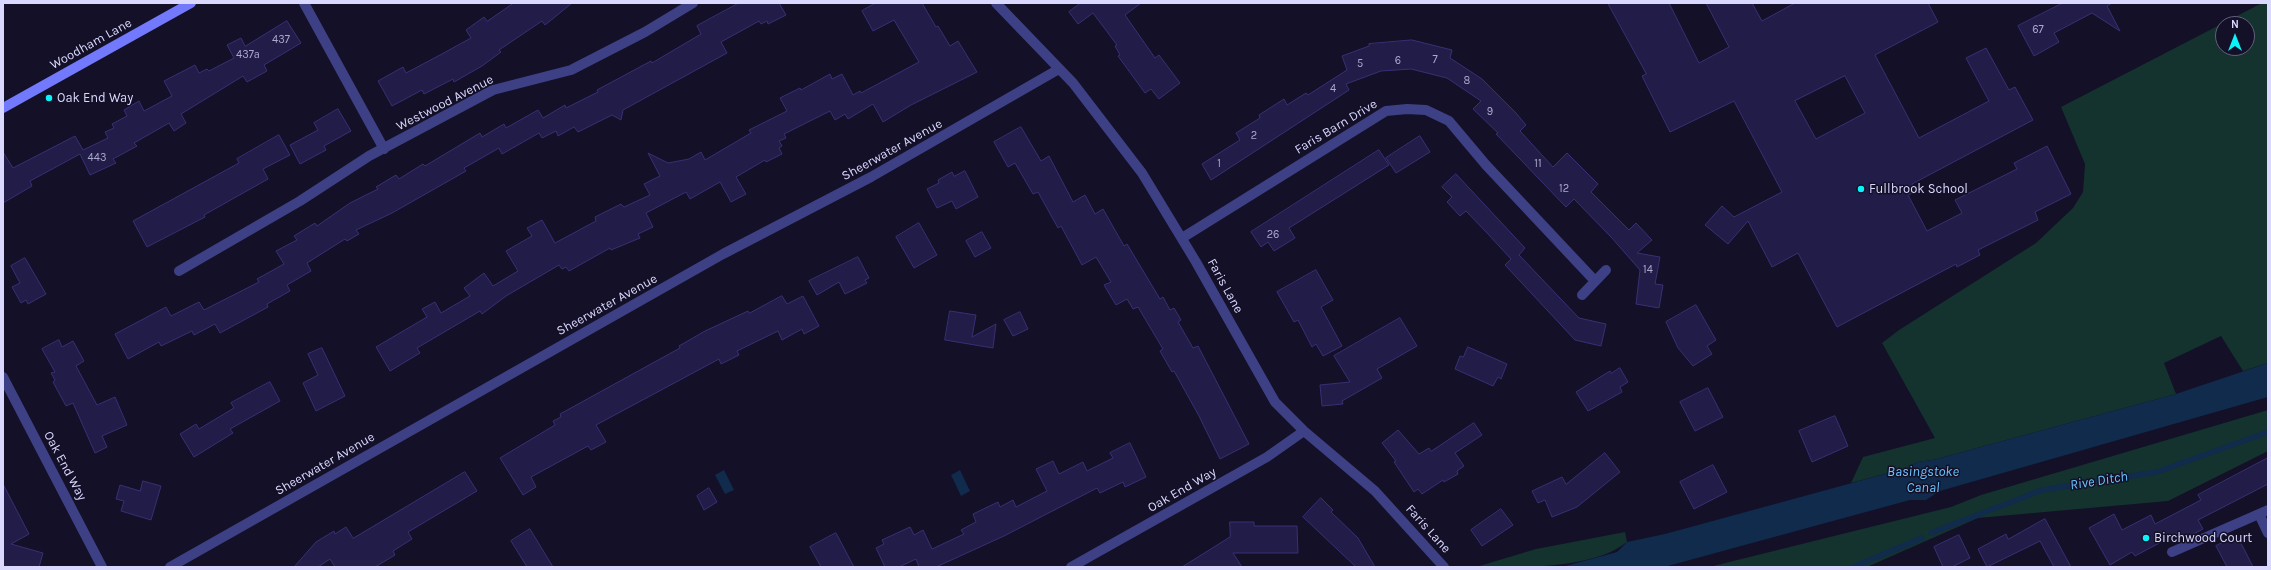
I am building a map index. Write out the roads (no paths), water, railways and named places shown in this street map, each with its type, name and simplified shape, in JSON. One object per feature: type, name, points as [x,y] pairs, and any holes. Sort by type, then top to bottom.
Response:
[{"type":"main road","name":"Woodham Lane","points":[[3,108],[191,3]]},
{"type":"street","points":[[304,3],[384,149]]},
{"type":"street","name":"Westwood Avenue","points":[[179,271],[300,201],[384,149],[493,90],[571,70],[645,32],[693,3]]},
{"type":"street","name":"Faris Lane","points":[[996,3],[1059,69],[1142,173],[1182,238],[1275,402],[1304,431],[1376,491],[1444,567]]},
{"type":"street","name":"Sheerwater Avenue","points":[[170,567],[723,254],[871,178],[1059,69]]},
{"type":"street","name":"Faris Barn Drive","points":[[1182,238],[1386,111],[1407,109],[1426,110],[1449,121],[1486,165],[1595,281]]},
{"type":"street","points":[[1582,295],[1606,270]]},
{"type":"street","name":"Oak End Way","points":[[3,377],[102,567]]},
{"type":"street","name":"Oak End Way","points":[[1071,567],[1267,457],[1304,431]]},
{"type":"street","points":[[2172,552],[2263,512],[2268,532]]},
{"type":"water","name":"Basingstoke Canal","points":[[2268,363],[2268,397],[1940,491],[1926,500],[1910,500],[1664,567],[1562,567],[1617,552],[1627,542],[1665,534],[1907,468],[1917,462],[1933,460],[2176,394]]},
{"type":"water","points":[[724,470],[734,490],[725,494],[715,475]]},
{"type":"water","points":[[960,470],[970,491],[961,496],[951,475]]},
{"type":"waterway","name":"Rive Ditch","points":[[1931,533],[2042,490],[2157,472],[2268,432]]},
{"type":"waterway","name":"Rive Ditch","points":[[1853,567],[1922,538]]},
{"type":"place","name":"Oak End Way","points":[[49,98]]},
{"type":"place","name":"Fullbrook School","points":[[1861,189]]},
{"type":"place","name":"Birchwood Court","points":[[2146,538]]}]
